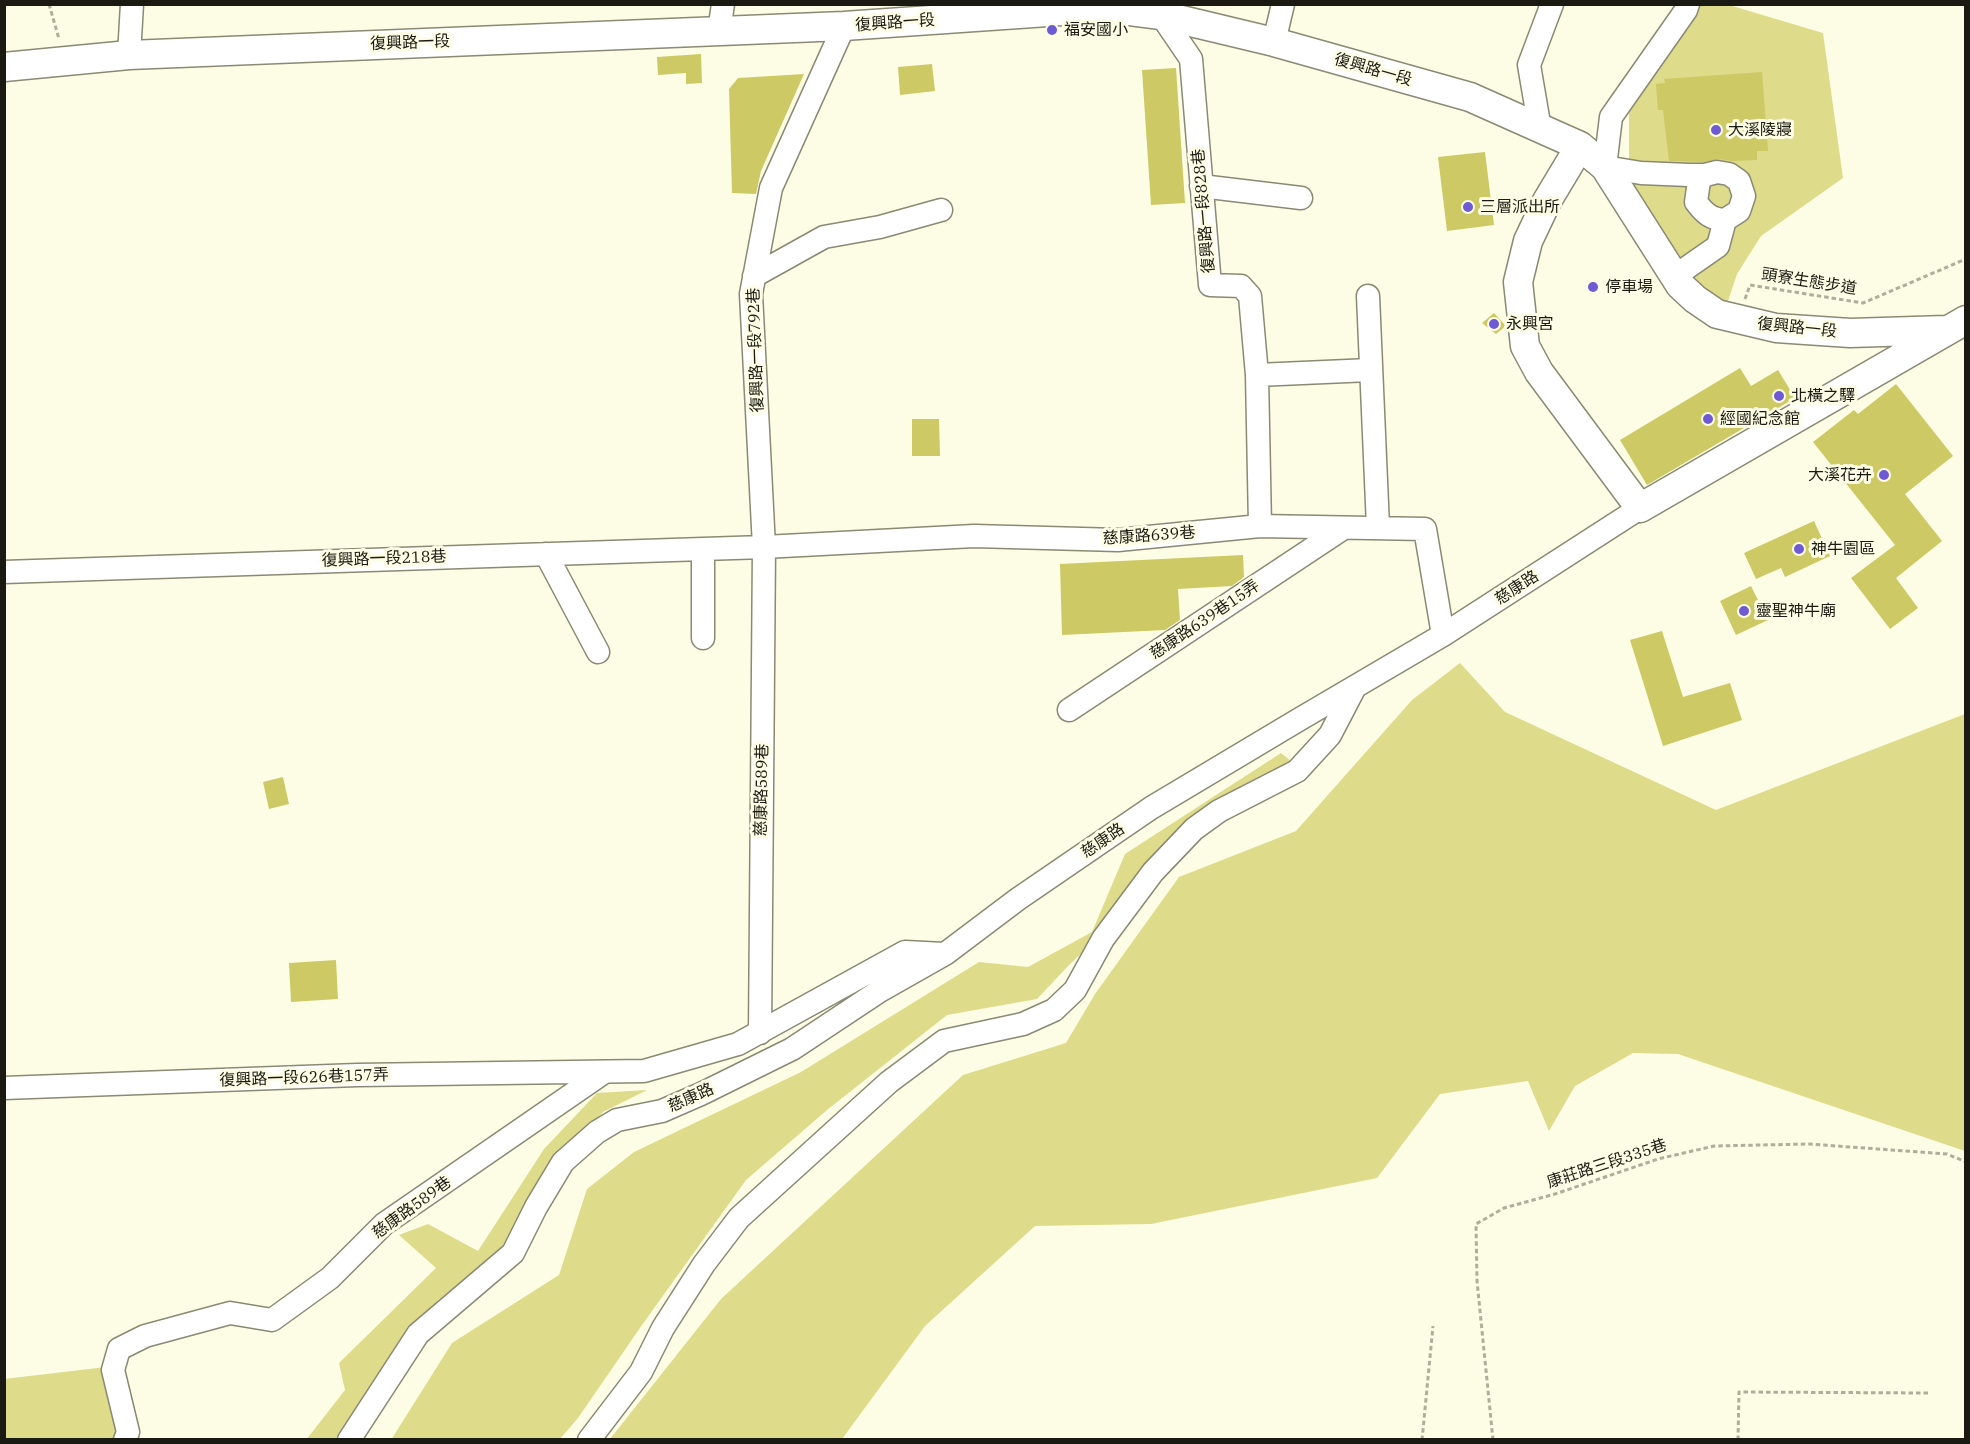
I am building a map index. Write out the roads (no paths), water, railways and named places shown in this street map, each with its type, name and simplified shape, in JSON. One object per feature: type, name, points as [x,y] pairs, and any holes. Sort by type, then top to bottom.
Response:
[{"type":"main road","name":"復興路一段","points":[[4,67],[129,55],[721,18],[844,26],[1106,8],[1161,15],[1274,42],[1470,97],[1580,146],[1605,167],[1675,276],[1695,300],[1717,314],[1776,328],[1850,333],[1956,325]]},
{"type":"main road","points":[[1580,146],[1547,201],[1528,241],[1518,282],[1525,346],[1539,372],[1640,508]]},
{"type":"main road","name":"慈康路","points":[[1640,508],[1956,325]]},
{"type":"street","points":[[129,55],[132,4]]},
{"type":"street","points":[[1274,42],[1283,4]]},
{"type":"street","points":[[1540,129],[1529,65],[1552,4]]},
{"type":"street","points":[[1688,4],[1611,117],[1605,167],[1641,173],[1706,175],[1718,172],[1729,174],[1739,181],[1744,196],[1739,211],[1725,220],[1712,219],[1696,202],[1699,182],[1706,175]]},
{"type":"street","name":"復興路一段828巷","points":[[1161,15],[1191,59],[1210,285],[1241,286],[1250,296],[1257,375],[1260,526]]},
{"type":"street","name":"復興路一段792巷","points":[[764,547],[751,294],[771,188],[844,26]]},
{"type":"street","points":[[1201,186],[1302,198]]},
{"type":"street","points":[[754,276],[824,237],[880,227],[941,210]]},
{"type":"street","points":[[1675,276],[1718,246],[1725,220]]},
{"type":"street","points":[[1368,296],[1378,527]]},
{"type":"street","points":[[1257,375],[1370,370]]},
{"type":"street","name":"慈康路","points":[[349,1440],[418,1334],[513,1253],[536,1207],[563,1162],[597,1132],[617,1120],[662,1111],[792,1049],[878,992],[945,954],[1018,899],[1151,808],[1443,635],[1640,508]]},
{"type":"street","name":"慈康路639巷","points":[[764,547],[974,536],[1118,540],[1260,526],[1425,529],[1443,635]]},
{"type":"street","name":"慈康路639巷15弄","points":[[1069,710],[1342,529]]},
{"type":"street","name":"復興路一段218巷","points":[[4,572],[764,547]]},
{"type":"street","name":"慈康路589巷","points":[[759,1033],[764,547]]},
{"type":"street","points":[[703,549],[704,638]]},
{"type":"street","points":[[546,554],[598,652]]},
{"type":"street","points":[[589,1440],[641,1372],[663,1328],[692,1282],[739,1218],[889,1082],[944,1041],[1023,1024],[1054,1010],[1075,990],[1103,939],[1153,872],[1194,828],[1219,811],[1297,771],[1330,735],[1355,687]]},
{"type":"street","points":[[603,1073],[645,1071],[738,1044],[905,952],[945,954]]},
{"type":"street","name":"慈康路589巷","points":[[125,1440],[128,1432],[113,1370],[119,1349],[145,1336],[230,1313],[272,1320],[330,1278],[384,1224],[603,1073]]},
{"type":"street","name":"復興路一段626巷157弄","points":[[4,1088],[357,1075],[603,1073]]},
{"type":"place","name":"福安國小","points":[[1052,30]]},
{"type":"place","name":"大溪陵寢","points":[[1716,130]]},
{"type":"place","name":"三層派出所","points":[[1468,207]]},
{"type":"place","name":"停車場","points":[[1593,287]]},
{"type":"place","name":"永興宮","points":[[1494,324]]},
{"type":"place","name":"北橫之驛","points":[[1779,396]]},
{"type":"place","name":"經國紀念館","points":[[1708,419]]},
{"type":"place","name":"大溪花卉","points":[[1884,475]]},
{"type":"place","name":"神牛園區","points":[[1799,549]]},
{"type":"place","name":"靈聖神牛廟","points":[[1744,611]]}]
